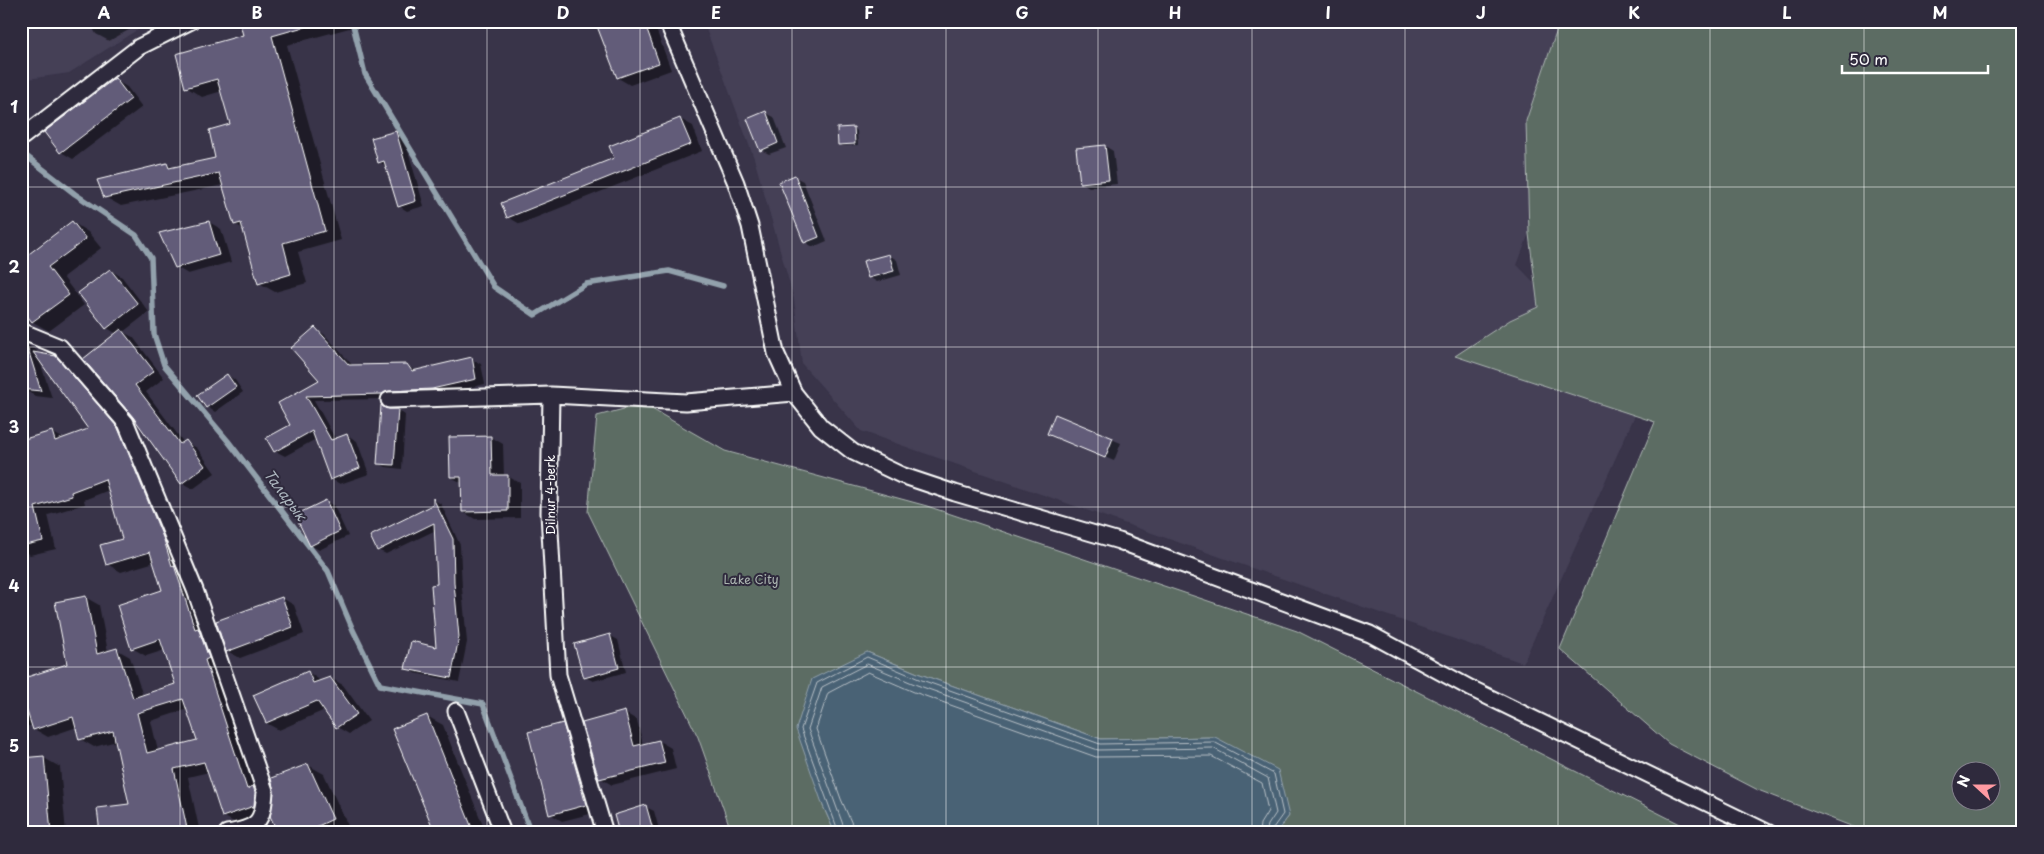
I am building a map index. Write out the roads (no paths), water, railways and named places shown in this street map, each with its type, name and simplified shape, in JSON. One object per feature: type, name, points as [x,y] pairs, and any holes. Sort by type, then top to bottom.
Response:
[{"type":"street","points":[[21,138],[139,47],[191,21]]},
{"type":"street","points":[[667,21],[736,183],[752,234],[776,353],[794,393],[821,427],[853,452],[900,475],[955,494],[1119,541],[1370,634],[1470,688],[1769,833]]},
{"type":"street","points":[[21,331],[60,347],[126,423],[195,590],[265,791],[264,812],[256,823],[247,830],[227,833]]},
{"type":"street","points":[[389,400],[551,395],[686,402],[794,393]]},
{"type":"street","name":"Dilnur 4-berk","points":[[551,395],[549,513],[558,675],[605,833]]},
{"type":"street","points":[[456,711],[503,833]]},
{"type":"water","points":[[867,652],[920,674],[1101,739],[1215,737],[1278,770],[1289,816],[1276,833],[835,833],[823,806],[796,729],[812,679]]},
{"type":"waterway","points":[[352,21],[365,74],[494,287],[535,315],[586,284],[669,271],[723,286]]},
{"type":"waterway","name":"Таларык","points":[[21,152],[75,194],[136,235],[151,258],[154,334],[164,365],[228,441],[328,571],[353,630],[380,685],[483,704],[531,833]]},
{"type":"park label","name":"Lake City","points":[[751,580]]}]
